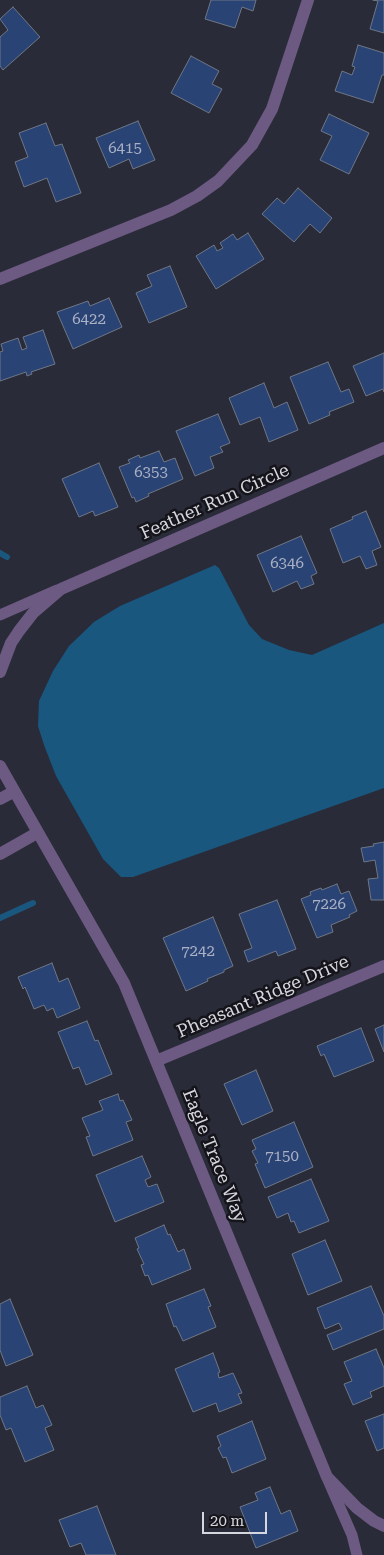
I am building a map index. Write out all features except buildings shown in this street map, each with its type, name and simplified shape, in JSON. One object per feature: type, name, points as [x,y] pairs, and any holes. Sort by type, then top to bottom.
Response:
[{"type":"street","points":[[0,279],[170,210],[218,181],[252,145],[272,109],[308,0]]},
{"type":"street","name":"Feather Run Circle","points":[[0,672],[19,631],[33,613],[61,589],[384,448]]},
{"type":"street","name":"Eagle Trace Way","points":[[0,766],[13,792],[118,972],[156,1060],[326,1477],[357,1508],[384,1526]]},
{"type":"street","points":[[0,799],[13,792]]},
{"type":"street","points":[[0,854],[37,833]]},
{"type":"street","name":"Pheasant Ridge Drive","points":[[156,1060],[384,966]]},
{"type":"lane","points":[[0,615],[61,589]]},
{"type":"lane","points":[[326,1477],[352,1535],[357,1555]]},
{"type":"water","points":[[215,565],[219,568],[249,625],[262,639],[289,650],[312,655],[384,623],[384,788],[133,877],[121,877],[103,859],[56,776],[38,726],[39,701],[53,671],[69,646],[94,622],[120,606]]},
{"type":"waterway","points":[[0,553],[7,557]]},
{"type":"waterway","points":[[0,918],[33,903]]}]
